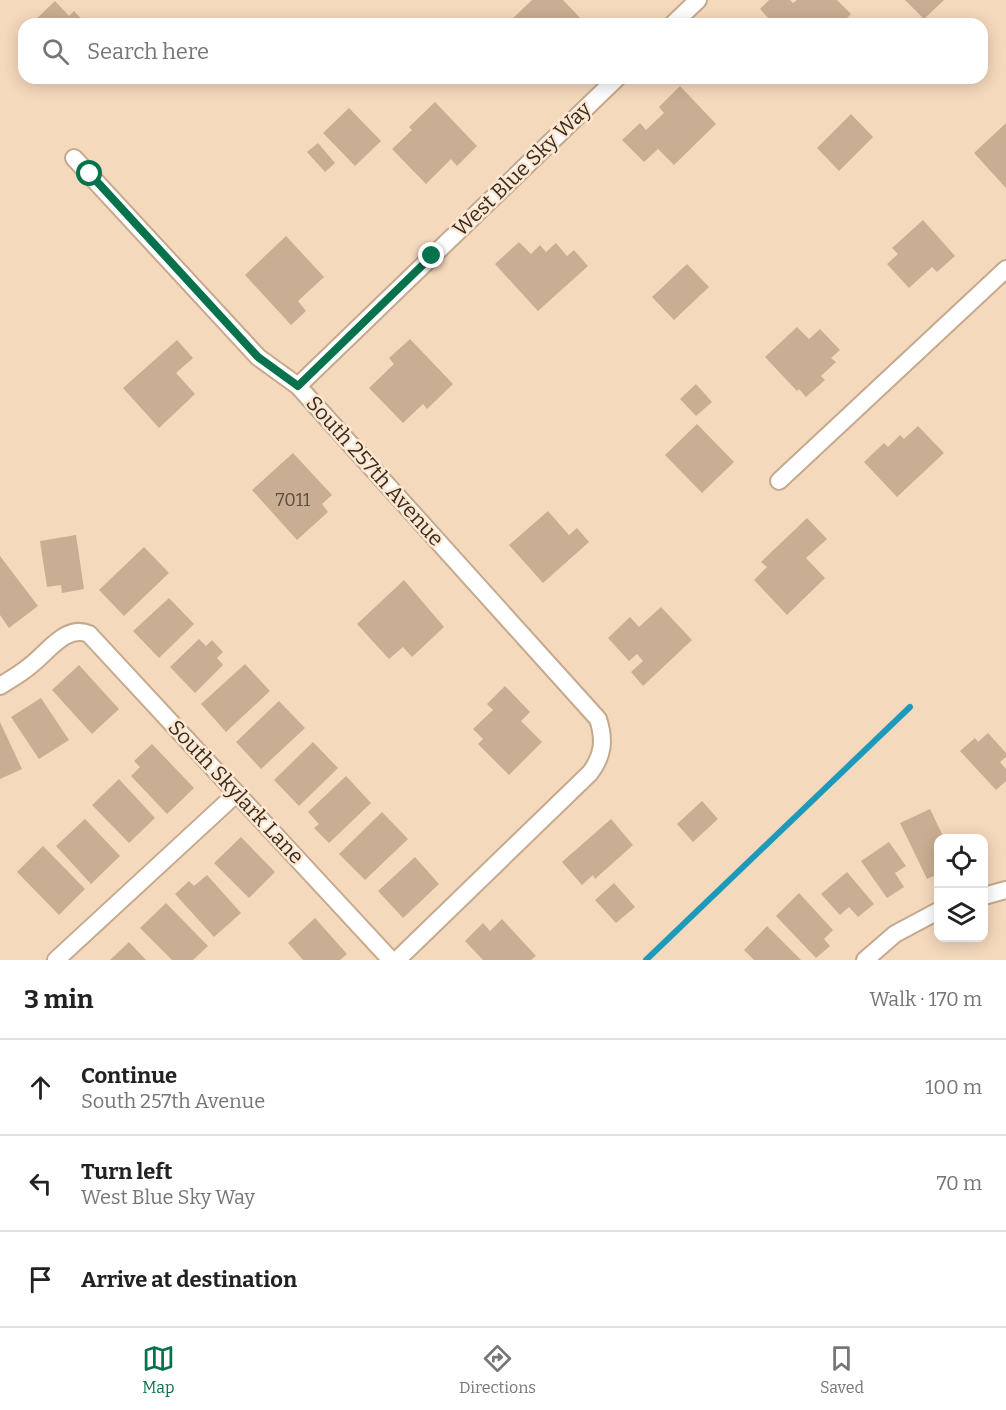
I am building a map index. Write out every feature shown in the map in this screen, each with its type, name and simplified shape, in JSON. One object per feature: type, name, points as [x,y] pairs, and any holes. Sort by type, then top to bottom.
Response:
[{"type":"street","points":[[679,18],[698,0]]},
{"type":"street","name":"West Blue Sky Way","points":[[298,386],[611,84]]},
{"type":"street","name":"South 257th Avenue","points":[[74,158],[258,357],[298,386],[598,719],[603,733],[602,748],[600,760],[590,773],[397,960]]},
{"type":"street","points":[[779,481],[1006,269]]},
{"type":"street","name":"South Skylark Lane","points":[[0,686],[32,665],[63,637],[77,631],[95,639],[391,960]]},
{"type":"street","points":[[56,960],[237,793]]},
{"type":"street","points":[[988,895],[1006,890]]},
{"type":"street","points":[[865,960],[895,934],[934,914]]},
{"type":"building","points":[[532,0],[563,0],[580,18],[513,18]]},
{"type":"building","points":[[769,0],[790,0],[793,3],[797,0],[837,0],[851,14],[847,18],[768,18],[760,9]]},
{"type":"building","points":[[905,0],[944,0],[925,18]]},
{"type":"building","points":[[55,1],[69,16],[74,11],[80,18],[37,18]]},
{"type":"building","points":[[680,86],[716,124],[674,165],[658,149],[644,162],[622,140],[640,123],[646,130],[664,113],[659,107]]},
{"type":"building","points":[[435,102],[477,146],[457,166],[451,159],[426,184],[392,149],[412,130],[409,127]]},
{"type":"building","points":[[349,108],[381,141],[355,166],[323,133]]},
{"type":"building","points":[[851,114],[873,137],[839,171],[817,148]]},
{"type":"building","points":[[1006,123],[1006,188],[974,153]]},
{"type":"building","points":[[318,143],[335,163],[325,172],[307,152]]},
{"type":"building","points":[[923,220],[955,256],[937,272],[932,267],[909,288],[887,264],[898,254],[892,248]]},
{"type":"building","points":[[286,236],[324,277],[298,301],[306,311],[291,325],[245,275]]},
{"type":"building","points":[[519,242],[531,254],[540,245],[546,252],[556,243],[567,256],[574,250],[588,266],[538,311],[495,264]]},
{"type":"building","points":[[687,264],[709,287],[674,320],[652,297]]},
{"type":"building","points":[[797,327],[809,339],[820,329],[840,350],[831,358],[836,362],[821,376],[825,380],[806,397],[799,389],[797,391],[765,357]]},
{"type":"building","points":[[410,339],[453,384],[427,409],[423,404],[403,423],[369,388],[394,364],[389,358]]},
{"type":"building","points":[[177,340],[193,358],[176,373],[195,394],[159,428],[123,388]]},
{"type":"building","points":[[696,384],[712,402],[696,416],[680,399]]},
{"type":"building","points":[[697,424],[734,462],[702,493],[665,455]]},
{"type":"building","points":[[918,426],[944,453],[897,497],[864,462],[884,443],[888,447],[900,435],[904,439]]},
{"type":"building","points":[[293,453],[332,495],[322,504],[328,512],[297,540],[252,490]]},
{"type":"building","points":[[548,511],[569,535],[577,528],[589,542],[543,583],[509,545]]},
{"type":"building","points":[[807,518],[827,539],[806,558],[825,578],[787,615],[754,580],[767,567],[761,562]]},
{"type":"building","points":[[76,535],[84,589],[62,593],[61,585],[47,587],[40,541]]},
{"type":"building","points":[[144,547],[169,573],[124,616],[99,590]]},
{"type":"building","points":[[0,556],[38,606],[9,628],[0,615]]},
{"type":"building","points":[[404,580],[444,627],[412,657],[403,647],[389,659],[357,624]]},
{"type":"building","points":[[169,598],[194,624],[159,658],[133,631]]},
{"type":"building","points":[[661,607],[692,640],[643,686],[631,672],[643,661],[637,654],[629,661],[608,638],[630,617],[639,627]]},
{"type":"building","points":[[199,639],[206,646],[212,640],[223,652],[217,658],[223,665],[195,693],[170,667]]},
{"type":"building","points":[[245,664],[270,691],[226,732],[201,704]]},
{"type":"building","points":[[79,665],[119,709],[92,734],[52,690]]},
{"type":"building","points":[[505,686],[530,712],[521,721],[542,742],[509,775],[478,744],[483,739],[473,729],[493,710],[487,704]]},
{"type":"building","points":[[41,698],[69,740],[39,759],[11,717]]},
{"type":"building","points":[[279,701],[305,728],[261,769],[236,742]]},
{"type":"building","points":[[0,722],[22,769],[0,779]]},
{"type":"building","points":[[988,733],[1006,753],[1006,757],[1000,762],[1006,769],[1006,781],[996,790],[960,751],[975,738],[978,742]]},
{"type":"building","points":[[313,742],[338,768],[299,806],[274,780]]},
{"type":"building","points":[[152,744],[194,788],[167,814],[131,776],[140,767],[134,761]]},
{"type":"building","points":[[346,776],[371,803],[329,843],[314,828],[319,824],[308,812]]},
{"type":"building","points":[[119,779],[155,818],[129,843],[92,805]]},
{"type":"building","points":[[702,801],[718,819],[693,842],[677,824]]},
{"type":"building","points":[[930,809],[942,834],[934,834],[934,876],[927,879],[900,823]]},
{"type":"building","points":[[382,812],[408,839],[365,880],[339,854]]},
{"type":"building","points":[[85,819],[120,856],[91,884],[56,846]]},
{"type":"building","points":[[611,819],[633,845],[595,879],[593,875],[582,885],[562,862]]},
{"type":"building","points":[[241,837],[275,872],[249,898],[214,863]]},
{"type":"building","points":[[889,842],[906,866],[895,873],[904,887],[887,898],[861,861]]},
{"type":"building","points":[[43,846],[85,889],[59,915],[17,872]]},
{"type":"building","points":[[415,857],[439,884],[403,918],[378,891]]},
{"type":"building","points":[[847,872],[874,904],[858,917],[849,907],[840,915],[821,894]]},
{"type":"building","points":[[207,875],[241,913],[214,937],[175,894],[189,881],[194,886]]},
{"type":"building","points":[[614,883],[635,907],[616,923],[595,900]]},
{"type":"building","points":[[799,893],[833,930],[824,939],[830,946],[816,958],[776,916]]},
{"type":"building","points":[[166,903],[208,946],[193,960],[172,960],[140,928]]},
{"type":"building","points":[[315,918],[347,954],[340,960],[303,960],[288,943]]},
{"type":"building","points":[[502,919],[536,956],[531,960],[483,960],[465,941],[483,923],[490,931]]},
{"type":"building","points":[[767,926],[801,960],[754,960],[744,950]]},
{"type":"building","points":[[129,942],[146,960],[110,960]]},
{"type":"waterway","points":[[646,960],[910,707]]},
{"type":"route","points":[[90,174],[258,357],[298,386],[432,256]]}]
